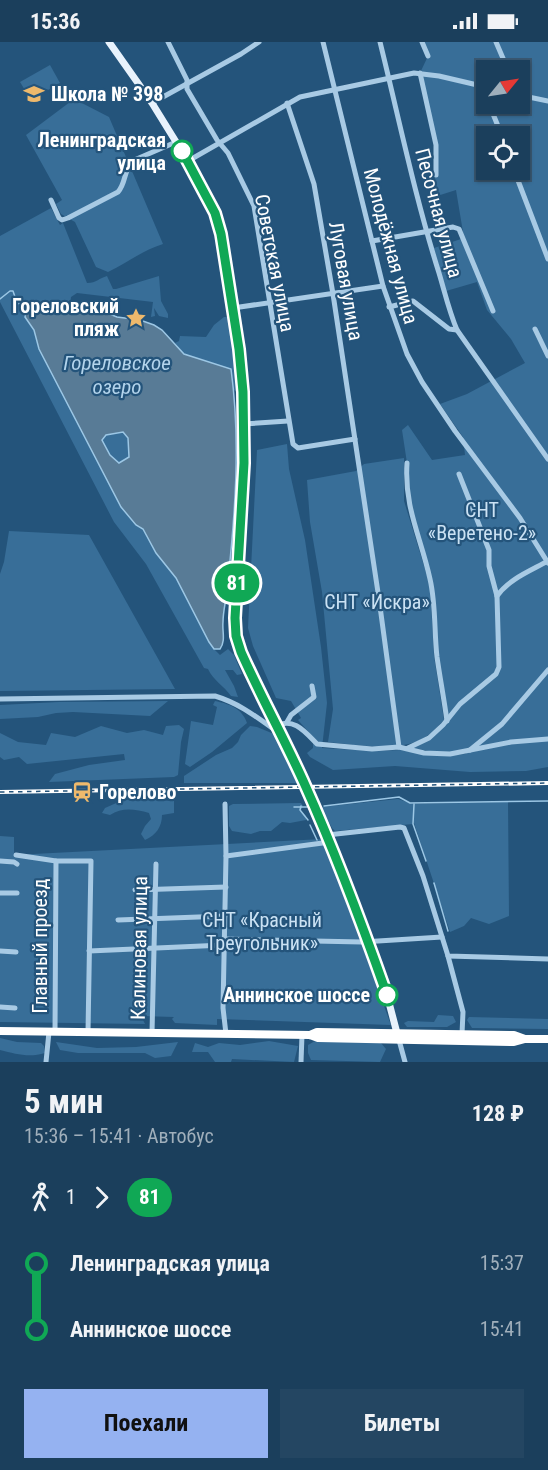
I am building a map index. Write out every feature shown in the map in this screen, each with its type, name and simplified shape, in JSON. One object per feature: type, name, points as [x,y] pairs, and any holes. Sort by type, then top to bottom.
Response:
[{"type":"highway","points":[[0,1031],[306,1035],[318,1038],[462,1034],[514,1035],[525,1039]]},
{"type":"highway","points":[[398,1037],[514,1042],[525,1039],[548,1039]]},
{"type":"main road","points":[[109,42],[153,103],[188,161],[215,213],[221,234],[233,308],[241,368],[244,424],[236,636],[241,652],[328,839],[368,942],[398,1037]]},
{"type":"street","name":"Советская улица","points":[[168,42],[187,80],[187,89],[219,143],[228,153],[254,206],[292,444],[298,448],[355,439]]},
{"type":"street","name":"Молодёжная улица","points":[[323,42],[383,286],[407,354],[422,382],[520,518],[548,562]]},
{"type":"street","name":"Песочная улица","points":[[380,42],[447,307],[457,330],[548,459]]},
{"type":"street","points":[[422,42],[428,56]]},
{"type":"street","points":[[496,42],[504,60]]},
{"type":"street","points":[[153,103],[256,43]]},
{"type":"street","points":[[420,73],[436,145],[436,175]]},
{"type":"street","points":[[188,161],[300,97],[420,73],[476,84]]},
{"type":"street","points":[[530,97],[548,101]]},
{"type":"street","name":"Луговая улица","points":[[287,103],[314,184],[355,439],[399,747]]},
{"type":"street","points":[[51,200],[59,218],[62,220],[68,218],[118,192],[122,187],[128,165],[132,161],[176,142]]},
{"type":"street","points":[[518,180],[548,259]]},
{"type":"street","points":[[372,241],[453,227],[459,229],[493,311]]},
{"type":"street","points":[[233,308],[383,286]]},
{"type":"street","points":[[389,307],[413,301],[449,329],[457,330]]},
{"type":"street","points":[[535,329],[548,356]]},
{"type":"street","points":[[244,424],[288,421]]},
{"type":"street","points":[[407,463],[406,478],[410,512],[424,556],[434,601],[437,657],[447,721]]},
{"type":"street","points":[[408,748],[429,738],[447,721],[460,704],[496,674],[498,667],[497,596],[489,566],[489,550],[459,474]]},
{"type":"street","points":[[497,596],[502,588],[511,581],[548,562]]},
{"type":"street","points":[[469,750],[502,724],[548,670]]},
{"type":"street","points":[[0,699],[215,696],[231,701],[272,728],[287,722],[291,715],[314,697],[312,686]]},
{"type":"street","points":[[257,716],[260,710],[266,707]]},
{"type":"street","points":[[287,722],[301,728],[317,744],[372,749],[399,747],[424,753],[450,753],[512,742],[548,739]]},
{"type":"street","points":[[225,804],[226,887],[223,1008],[226,1034]]},
{"type":"street","points":[[226,856],[404,828],[423,876],[448,956],[463,1012],[462,1034]]},
{"type":"street","points":[[16,855],[56,861],[90,861],[88,1032]]},
{"type":"street","points":[[0,861],[17,864]]},
{"type":"street","name":"Главный проезд","points":[[46,1062],[52,1032],[56,861]]},
{"type":"street","name":"Калиновая улица","points":[[152,1033],[156,864]]},
{"type":"street","points":[[135,890],[226,887]]},
{"type":"street","points":[[0,893],[17,893]]},
{"type":"street","points":[[118,920],[225,916]]},
{"type":"street","points":[[89,951],[224,942],[368,942],[442,937]]},
{"type":"street","points":[[0,951],[16,952]]},
{"type":"street","points":[[448,956],[548,959]]},
{"type":"street","points":[[0,1007],[15,1008]]},
{"type":"street","points":[[302,1062],[306,1035]]},
{"type":"street","points":[[398,1037],[405,1062]]},
{"type":"green space","name":"СНТ «Веретено-2»","points":[[422,42],[548,42],[548,767],[526,771],[470,772],[395,766],[333,770],[307,753],[313,748],[313,737],[298,720],[301,718],[291,701],[276,698],[253,646],[248,628],[257,450],[287,444],[289,469],[305,540],[321,647],[327,703],[322,748],[401,750],[441,756],[465,754],[468,751],[450,754],[408,748],[429,738],[447,720],[437,657],[434,601],[410,512],[402,430],[408,425],[432,460],[465,455],[463,437],[440,404],[467,394],[525,363],[511,339],[487,310],[477,282],[446,291],[434,248],[464,238],[456,190],[434,197],[436,145],[420,73],[428,56]]},
{"type":"green space","points":[[50,65],[60,83],[31,100],[20,82]]},
{"type":"green space","points":[[74,99],[109,117],[163,244],[108,272],[96,267],[75,222],[61,214],[56,204],[62,200],[26,135]]},
{"type":"green space","points":[[51,208],[60,225],[63,223],[87,283],[107,276],[113,289],[116,289],[159,276],[161,301],[168,318],[159,316],[154,308],[155,316],[151,317],[153,302],[77,293],[71,297],[70,306],[47,308],[26,317],[34,330],[39,349],[121,507],[136,525],[143,529],[156,553],[176,578],[214,649],[220,655],[228,649],[234,655],[242,674],[237,675],[233,670],[225,670],[238,697],[231,696],[208,669],[204,668],[146,564],[114,522],[0,302],[0,236]]},
{"type":"green space","points":[[224,317],[229,317],[231,326],[238,392],[234,390],[231,369],[184,354],[175,343],[179,341],[180,336],[206,337],[214,325]]},
{"type":"green space","points":[[123,432],[128,439],[129,458],[119,463],[110,455],[102,440],[106,435]]},
{"type":"green space","name":"СНТ «Искра»","points":[[404,458],[404,501],[430,585],[434,656],[444,720],[430,734],[408,744],[381,747],[328,742],[333,709],[322,592],[310,522],[307,480],[356,471],[364,464]]},
{"type":"green space","points":[[9,531],[89,535],[175,689],[0,691],[0,574]]},
{"type":"green space","points":[[168,701],[150,716],[73,712],[0,719],[0,705]]},
{"type":"green space","points":[[215,701],[238,710],[247,723],[190,767],[185,764],[191,721],[213,725],[217,707],[213,705]]},
{"type":"green space","points":[[179,725],[184,729],[178,775],[174,777],[49,782],[55,774],[89,765],[125,760],[124,754],[27,764],[19,757],[4,760],[0,757],[0,733],[18,742],[46,745],[51,733],[75,737],[101,726],[127,733],[144,730],[163,735],[166,726]]},
{"type":"green space","points":[[250,726],[274,734],[300,783],[184,783],[184,776],[216,755],[232,748]]},
{"type":"green space","points":[[398,799],[413,804],[413,824],[335,831],[321,807]]},
{"type":"green space","points":[[123,800],[174,801],[174,813],[162,815],[158,830],[145,840],[141,834],[151,819],[149,813],[129,810],[110,815],[102,813],[105,808]]},
{"type":"green space","points":[[508,802],[509,916],[489,924],[471,918],[464,926],[450,932],[414,823],[414,804]]},
{"type":"green space","points":[[301,803],[303,806],[301,810],[306,820],[282,822],[271,831],[251,834],[232,831],[229,826],[229,806],[233,804]]},
{"type":"green space","name":"СНТ «Красный Треугольник»","points":[[0,836],[14,837],[14,855],[323,839],[391,1025],[217,1019],[217,1025],[175,1023],[172,1019],[174,1017],[141,1016],[145,1024],[0,1022]]},
{"type":"green space","points":[[438,1015],[453,1016],[456,1022],[447,1027],[407,1027],[404,1023],[408,1021],[434,1022]]},
{"type":"green space","points":[[469,1017],[548,1019],[548,1029],[472,1028],[467,1020]]},
{"type":"green space","points":[[0,1038],[17,1042],[41,1043],[45,1053],[28,1055],[0,1050]]},
{"type":"green space","points":[[269,1041],[298,1046],[294,1062],[232,1059],[231,1062],[215,1062],[208,1052],[192,1052],[195,1043],[208,1047],[219,1043],[240,1045]]},
{"type":"green space","points":[[315,1041],[381,1043],[386,1049],[380,1062],[311,1060],[308,1045]]},
{"type":"green space","points":[[56,1042],[97,1048],[136,1047],[178,1042],[171,1056],[155,1058],[145,1053],[78,1053],[60,1050]]},
{"type":"water","name":"Гореловское озеро","points":[[66,305],[100,310],[117,317],[140,320],[162,330],[184,354],[231,369],[236,424],[236,480],[223,639],[220,649],[214,649],[209,642],[176,578],[156,553],[143,529],[136,525],[121,507],[39,349],[34,330],[25,317],[26,312],[35,308],[52,309]],"holes":[[[123,432],[128,438],[129,457],[119,463],[110,455],[102,440],[106,435]]]},
{"type":"waterway","points":[[0,299],[13,291],[17,303],[26,312]]},
{"type":"waterway","points":[[324,806],[399,797],[410,803],[548,801]]},
{"type":"waterway","points":[[414,804],[413,824],[426,861]]},
{"type":"waterway","points":[[301,806],[300,810],[308,820]]},
{"type":"waterway","points":[[294,807],[307,807]]},
{"type":"waterway","points":[[310,825],[317,840]]},
{"type":"waterway","points":[[434,883],[448,931]]},
{"type":"railway","points":[[0,792],[548,783]]},
{"type":"bus line","name":"81","points":[[182,151],[215,213],[221,234],[239,349],[243,392],[244,463],[235,618],[236,636],[241,652],[300,773],[327,835],[387,995]]},
{"type":"place","name":"Школа № 398","points":[[34,94]]},
{"type":"place","name":"Ленинградская улица","points":[[182,151]]},
{"type":"place","name":"Гореловский пляж","points":[[136,318]]},
{"type":"place","name":"Горелово","points":[[82,792]]},
{"type":"place","name":"Аннинское шоссе","points":[[387,995]]}]
